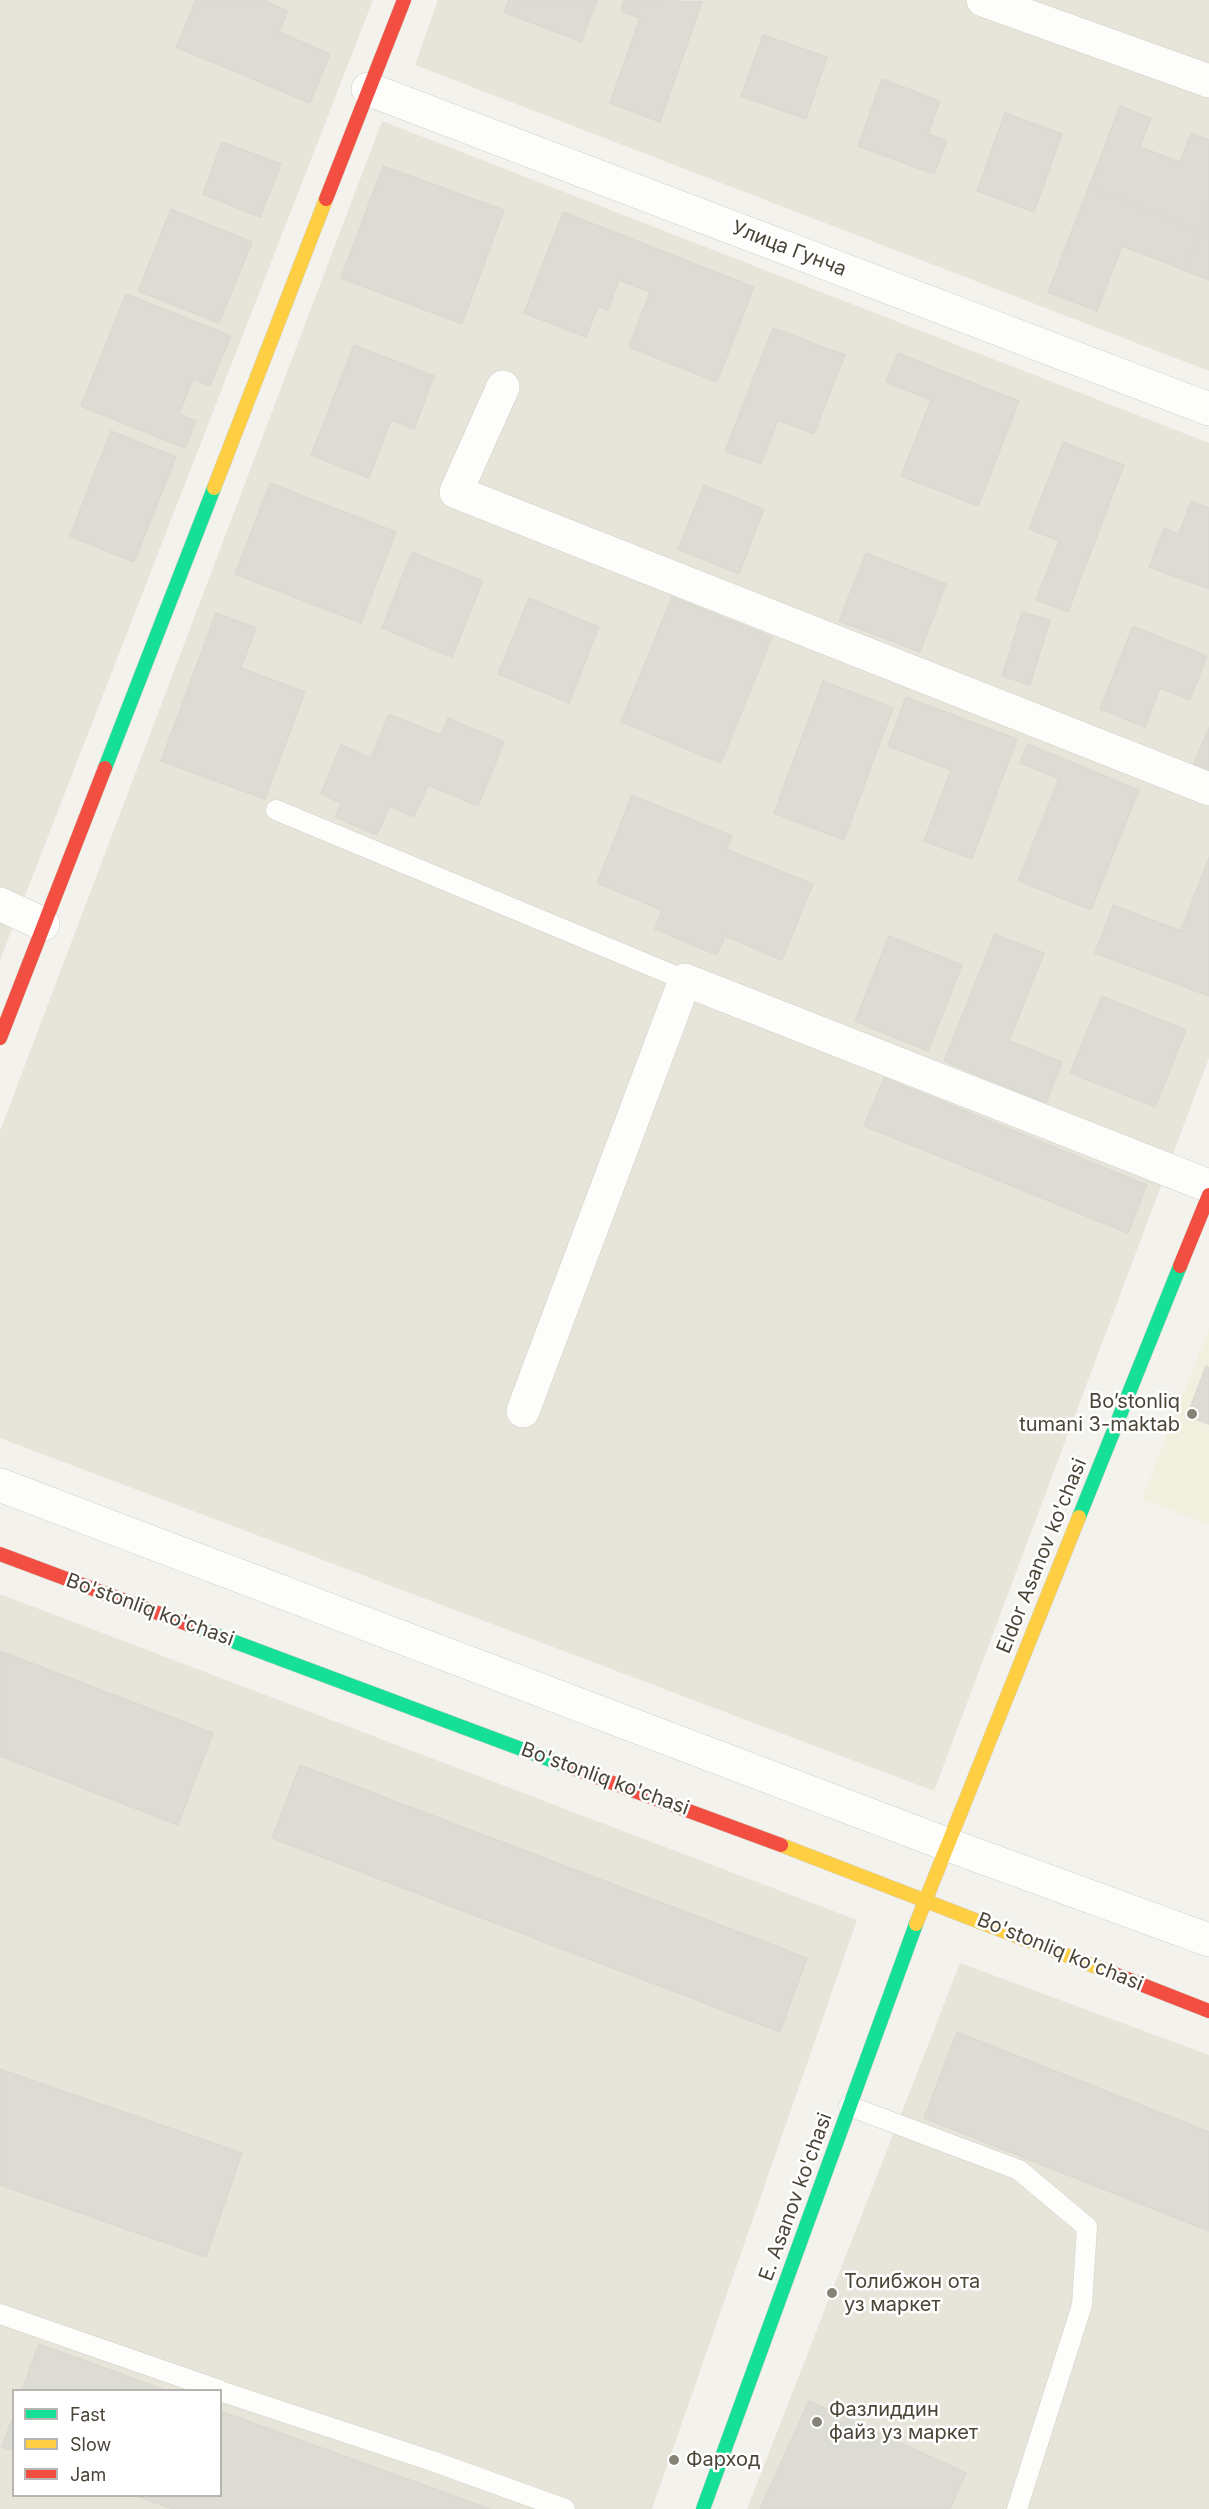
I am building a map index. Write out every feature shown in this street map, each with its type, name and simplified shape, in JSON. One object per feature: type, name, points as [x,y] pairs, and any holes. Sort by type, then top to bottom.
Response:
[{"type":"street","points":[[0,1038],[404,0]]},
{"type":"street","points":[[983,0],[1209,81]]},
{"type":"street","name":"Улица Гунча","points":[[368,89],[1209,410]]},
{"type":"street","points":[[503,387],[456,492],[1209,789]]},
{"type":"street","points":[[0,904],[43,924]]},
{"type":"street","points":[[523,1411],[685,980],[1209,1186]]},
{"type":"street","name":"Eldor Asanov ko'chasi","points":[[925,1899],[1209,1195]]},
{"type":"street","points":[[0,1485],[946,1844],[1209,1940]]},
{"type":"street","name":"Bo'stonliq ko'chasi","points":[[0,1554],[925,1899],[1209,2011]]},
{"type":"street","name":"E. Asanov ko'chasi","points":[[703,2509],[925,1899]]},
{"type":"lane","points":[[276,810],[685,980]]},
{"type":"lane","points":[[849,2106],[1019,2170],[1087,2227],[1082,2305],[1017,2509]]},
{"type":"lane","points":[[0,2314],[214,2389]]},
{"type":"lane","points":[[222,2392],[435,2462],[565,2509]]},
{"type":"shaded area","points":[[0,0],[373,0],[0,960]]},
{"type":"shaded area","points":[[438,0],[1209,0],[1209,371],[415,65]]},
{"type":"shaded area","points":[[382,121],[1209,443],[1209,1058],[934,1791],[0,1438],[0,1131]]},
{"type":"shaded area","name":"Bo’stonliq tumani 3-maktab","points":[[1209,1328],[1209,1525],[1142,1499]]},
{"type":"shaded area","points":[[0,1594],[857,1920],[652,2509],[0,2509]]},
{"type":"shaded area","points":[[960,1963],[1209,2055],[1209,2509],[747,2509]]},
{"type":"building","points":[[196,0],[263,0],[288,11],[279,32],[330,54],[310,103],[176,47]]},
{"type":"building","points":[[509,0],[597,0],[581,42],[504,12]]},
{"type":"building","points":[[624,0],[702,2],[660,122],[610,103],[640,18],[621,11]]},
{"type":"building","points":[[763,35],[827,57],[806,119],[741,96]]},
{"type":"building","points":[[882,79],[940,101],[928,134],[947,141],[934,174],[858,146]]},
{"type":"building","points":[[1120,106],[1151,118],[1140,147],[1180,162],[1191,133],[1209,140],[1209,205],[1199,230],[1089,187]]},
{"type":"building","points":[[1005,113],[1062,134],[1034,212],[977,191]]},
{"type":"building","points":[[222,142],[281,164],[260,217],[203,194]]},
{"type":"building","points":[[383,166],[504,210],[462,324],[341,278]]},
{"type":"building","points":[[1089,187],[1199,230],[1184,270],[1122,246],[1097,311],[1048,292]]},
{"type":"building","points":[[1209,207],[1209,234],[1199,230]]},
{"type":"building","points":[[171,209],[252,242],[219,323],[138,291]]},
{"type":"building","points":[[563,212],[754,287],[717,382],[629,347],[650,292],[619,280],[608,310],[598,306],[586,337],[524,313]]},
{"type":"building","points":[[1199,230],[1209,234],[1209,280],[1184,270]]},
{"type":"building","points":[[126,294],[231,336],[210,386],[193,379],[179,414],[196,421],[185,448],[81,406]]},
{"type":"building","points":[[773,328],[845,355],[814,434],[778,420],[761,464],[725,451]]},
{"type":"building","points":[[354,345],[434,376],[414,429],[391,420],[369,478],[311,455]]},
{"type":"building","points":[[898,353],[1019,401],[978,506],[901,476],[931,400],[886,382]]},
{"type":"building","points":[[111,431],[176,457],[134,562],[70,536]]},
{"type":"building","points":[[1063,442],[1124,465],[1068,612],[1036,600],[1059,541],[1029,529]]},
{"type":"building","points":[[270,483],[396,532],[361,623],[235,574]]},
{"type":"building","points":[[704,485],[764,509],[739,574],[678,549]]},
{"type":"building","points":[[1191,501],[1209,508],[1209,589],[1149,567],[1164,528],[1179,534]]},
{"type":"building","points":[[412,552],[483,581],[452,657],[382,628]]},
{"type":"building","points":[[866,553],[946,584],[920,652],[839,621]]},
{"type":"building","points":[[672,597],[772,637],[721,763],[621,722]]},
{"type":"building","points":[[529,598],[599,627],[569,703],[498,674]]},
{"type":"building","points":[[1022,612],[1050,620],[1030,685],[1002,676]]},
{"type":"building","points":[[216,613],[256,628],[241,668],[305,692],[265,799],[161,761]]},
{"type":"building","points":[[1133,626],[1207,656],[1190,700],[1160,688],[1145,727],[1100,709]]},
{"type":"building","points":[[823,681],[893,708],[844,840],[774,813]]},
{"type":"building","points":[[906,697],[1017,739],[972,859],[924,841],[951,770],[888,746]]},
{"type":"building","points":[[389,714],[441,735],[448,718],[504,742],[478,806],[428,785],[414,817],[390,806],[377,835],[335,817],[341,803],[321,794],[341,745],[371,758]]},
{"type":"building","points":[[1209,728],[1209,773],[1193,766]]},
{"type":"building","points":[[1027,744],[1139,790],[1091,910],[1018,881],[1059,779],[1020,763]]},
{"type":"building","points":[[632,795],[732,836],[726,849],[813,884],[782,960],[725,936],[717,955],[655,929],[662,910],[597,883]]},
{"type":"building","points":[[1209,857],[1209,996],[1095,953],[1113,905],[1181,931]]},
{"type":"building","points":[[995,934],[1044,953],[1009,1041],[1062,1062],[1046,1103],[944,1061]]},
{"type":"building","points":[[889,936],[962,965],[928,1051],[855,1021]]},
{"type":"building","points":[[1102,996],[1186,1030],[1155,1107],[1070,1073]]},
{"type":"building","points":[[884,1078],[1147,1185],[1128,1233],[864,1126]]},
{"type":"building","points":[[1206,1366],[1209,1368],[1209,1424],[1187,1416]]},
{"type":"building","points":[[0,1651],[213,1733],[178,1825],[0,1756]]},
{"type":"building","points":[[300,1765],[807,1958],[780,2032],[272,1838]]},
{"type":"building","points":[[957,2032],[1209,2132],[1209,2231],[924,2118]]},
{"type":"building","points":[[0,2069],[242,2153],[206,2257],[0,2185]]},
{"type":"building","points":[[39,2344],[162,2389],[22,2389]]},
{"type":"building","points":[[809,2401],[966,2473],[950,2509],[760,2509]]},
{"type":"building","points":[[222,2412],[490,2509],[173,2509],[139,2497],[222,2497]]},
{"type":"building","points":[[12,2420],[12,2450],[2,2447]]},
{"type":"traffic: fast","points":[[105,768],[214,488]]},
{"type":"traffic: fast","points":[[1079,1517],[1180,1266]]},
{"type":"traffic: fast","points":[[195,1627],[564,1765]]},
{"type":"traffic: fast","points":[[703,2509],[916,1924]]},
{"type":"traffic: slow","points":[[214,488],[326,199]]},
{"type":"traffic: slow","points":[[916,1924],[1079,1517]]},
{"type":"traffic: slow","points":[[781,1845],[1112,1973]]},
{"type":"traffic: jam","points":[[326,199],[404,0]]},
{"type":"traffic: jam","points":[[0,1038],[105,768]]},
{"type":"traffic: jam","points":[[1180,1266],[1209,1195]]},
{"type":"traffic: jam","points":[[0,1554],[195,1627]]},
{"type":"traffic: jam","points":[[564,1765],[781,1845]]},
{"type":"traffic: jam","points":[[1112,1973],[1209,2011]]},
{"type":"place","name":"Bo’stonliq tumani 3-maktab","points":[[1192,1414]]},
{"type":"place","name":"Толибжон ота уз маркет","points":[[832,2293]]},
{"type":"place","name":"Фазлиддин файз уз маркет","points":[[817,2422]]},
{"type":"place","name":"Фарход","points":[[674,2460]]}]
